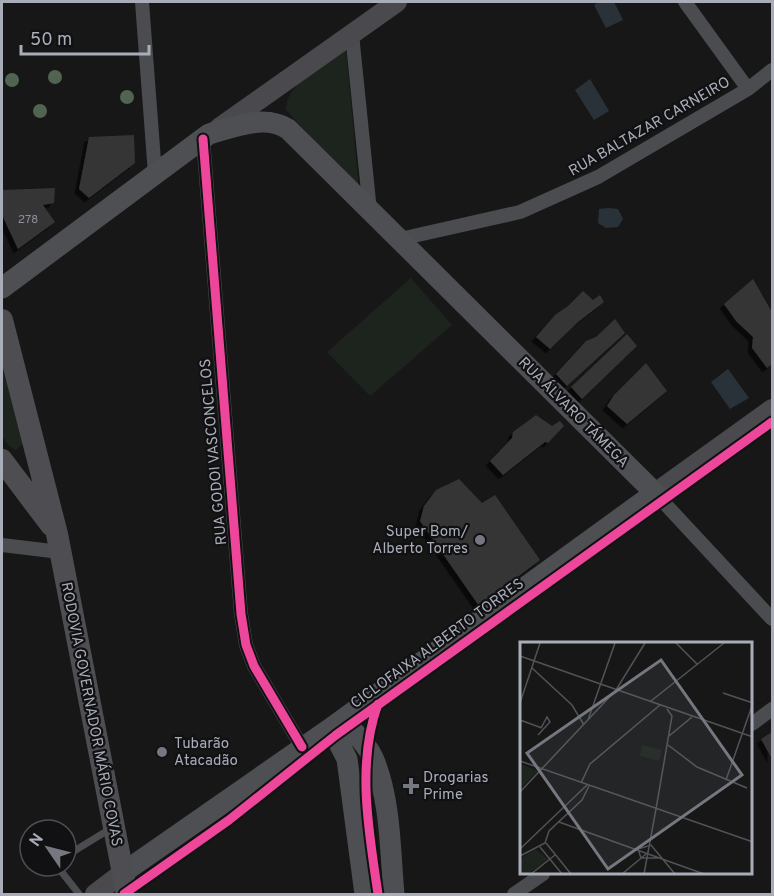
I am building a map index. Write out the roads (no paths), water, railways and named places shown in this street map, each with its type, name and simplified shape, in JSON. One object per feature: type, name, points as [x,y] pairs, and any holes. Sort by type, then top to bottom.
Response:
[{"type":"highway","name":"RODOVIA GOVERNADOR MÁRIO COVAS","points":[[2,320],[58,543],[125,883]]},
{"type":"highway","points":[[2,453],[19,454],[28,443],[32,433]]},
{"type":"highway","name":"RODOVIA GOVERNADOR MÁRIO COVAS","points":[[2,460],[58,543]]},
{"type":"main road","points":[[2,288],[206,137],[397,2]]},
{"type":"main road","name":"RUA ÁLVARO TÁMEGA","points":[[206,137],[240,125],[277,123],[288,129],[655,493]]},
{"type":"main road","points":[[95,894],[125,883],[302,747],[772,409]]},
{"type":"main road","points":[[337,724],[347,759],[365,894]]},
{"type":"main road","points":[[337,724],[360,738],[373,759],[384,795],[394,894]]},
{"type":"street","points":[[142,2],[155,174]]},
{"type":"street","points":[[685,2],[748,89]]},
{"type":"street","points":[[352,34],[370,211]]},
{"type":"street","name":"RUA BALTAZAR CARNEIRO","points":[[400,239],[530,207],[598,177],[748,89],[772,70]]},
{"type":"street","name":"RUA GODOI VASCONCELOS","points":[[206,137],[241,614],[246,645],[254,666],[302,747]]},
{"type":"street","name":"RUA ÁLVARO TÁMEGA","points":[[655,493],[772,618]]},
{"type":"street","points":[[2,545],[58,543]]},
{"type":"street","points":[[753,723],[772,709]]},
{"type":"street","points":[[514,894],[540,875]]},
{"type":"lane","points":[[78,848],[114,826]]},
{"type":"lane","points":[[66,878],[79,894]]},
{"type":"place","name":"Super Bom/ Alberto Torres","points":[[480,540]]},
{"type":"place","name":"Tubarão Atacadão","points":[[162,752]]},
{"type":"place","name":"Drogarias Prime","points":[[411,786]]}]
